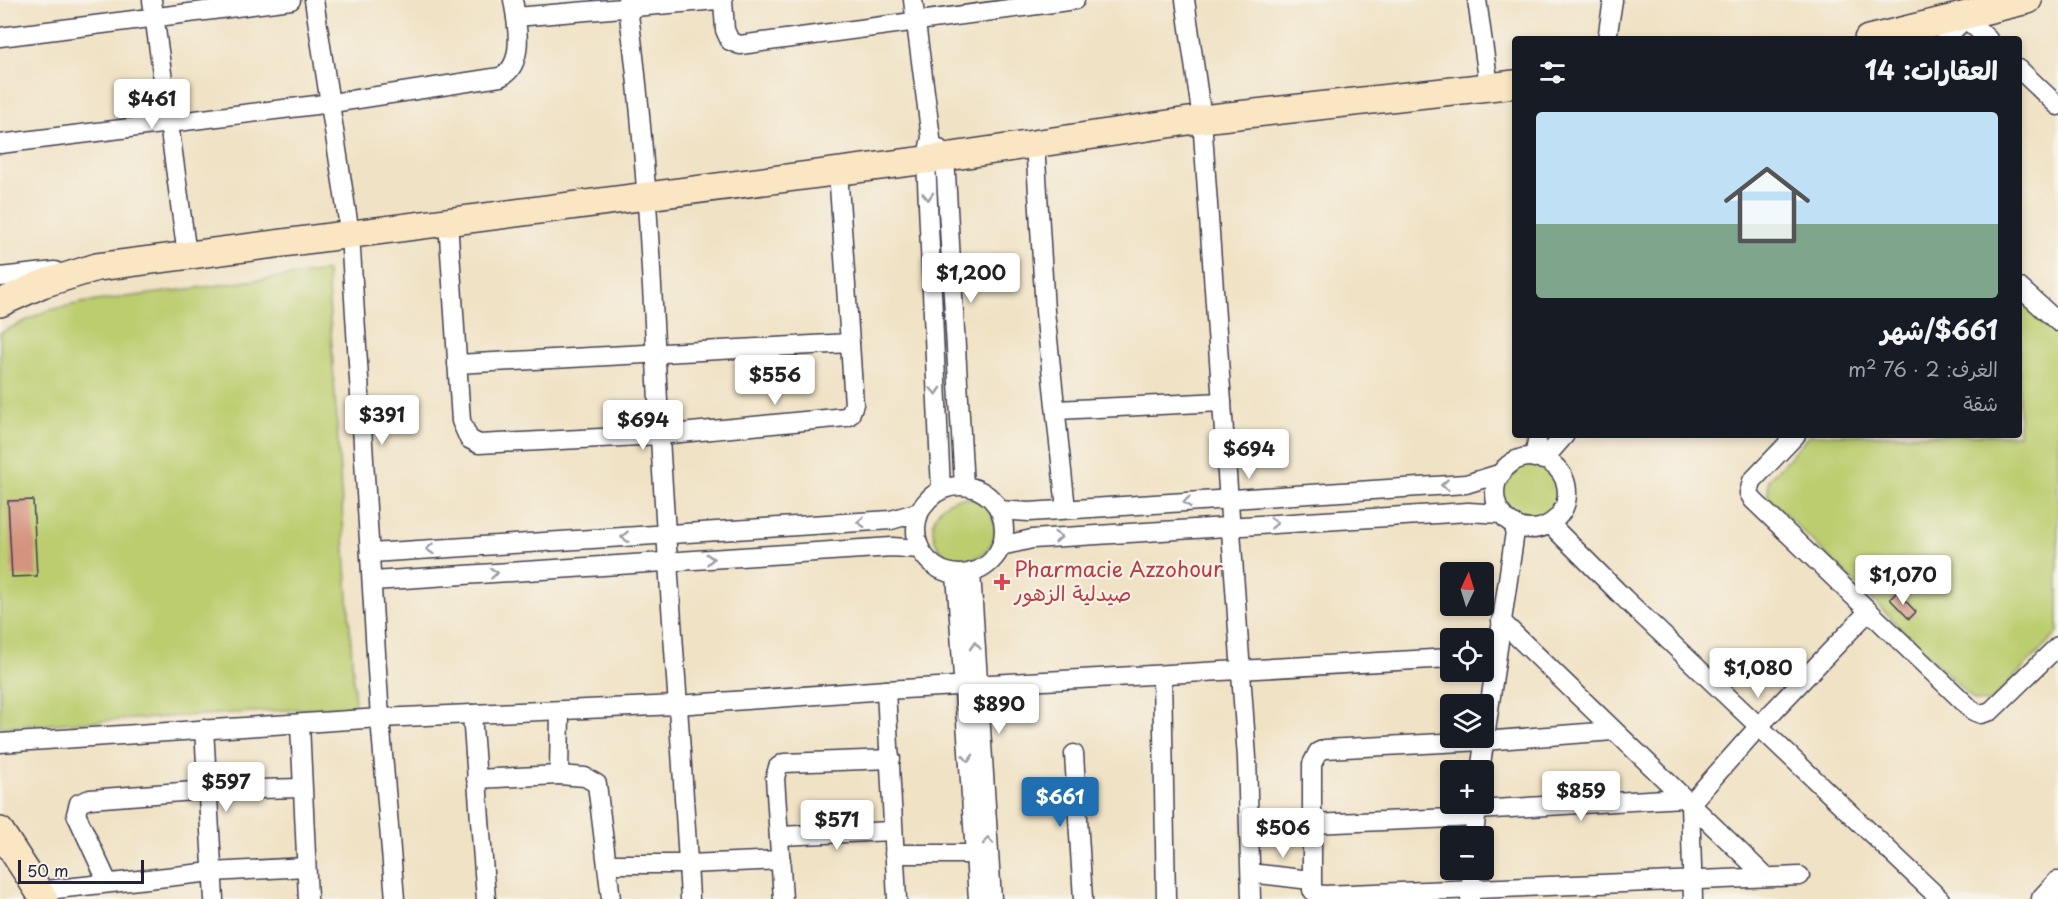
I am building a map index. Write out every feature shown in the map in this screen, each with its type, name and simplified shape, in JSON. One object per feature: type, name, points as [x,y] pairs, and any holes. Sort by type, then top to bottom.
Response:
[{"type":"main road","points":[[1880,36],[2028,0]]},
{"type":"main road","points":[[0,303],[42,284],[97,267],[838,171],[934,151],[1035,143],[1202,119],[1502,85]]},
{"type":"main road","points":[[0,831],[41,895]]},
{"type":"street","points":[[152,0],[187,255]]},
{"type":"street","points":[[0,37],[291,0]]},
{"type":"street","points":[[314,0],[332,104],[350,234],[380,718],[395,899]]},
{"type":"street","points":[[0,144],[332,104],[507,74],[517,57],[514,8],[717,0]]},
{"type":"street","points":[[723,0],[725,30],[730,41],[740,45],[1075,0]]},
{"type":"street","points":[[913,0],[934,151],[963,486]]},
{"type":"street","points":[[1185,0],[1202,119],[1242,672],[1251,899]]},
{"type":"street","points":[[1477,0],[1502,85]]},
{"type":"street","points":[[1608,36],[1614,0]]},
{"type":"street","points":[[628,4],[658,354],[660,435],[690,899]]},
{"type":"street","points":[[1948,36],[1968,15],[1986,36]]},
{"type":"street","points":[[2022,72],[2058,106]]},
{"type":"street","points":[[1035,143],[1046,311],[1066,509]]},
{"type":"street","points":[[934,151],[941,490]]},
{"type":"street","points":[[448,221],[463,432],[469,439],[479,444],[660,435],[850,415],[854,404],[838,171]]},
{"type":"street","points":[[0,277],[97,267]]},
{"type":"street","points":[[2022,291],[2058,322]]},
{"type":"street","points":[[458,364],[850,343]]},
{"type":"street","points":[[1056,410],[1222,402]]},
{"type":"street","points":[[1538,438],[1539,459]]},
{"type":"street","points":[[1539,459],[1562,438]]},
{"type":"street","points":[[1793,438],[1752,481],[1749,493],[1868,612],[1973,711],[1981,714],[1991,711],[2058,646]]},
{"type":"street","points":[[1001,546],[1032,539],[1468,512],[1509,520],[1527,529],[1550,524],[1565,507],[1566,484],[1553,465],[1539,459],[1522,459],[1510,464],[1502,473],[1496,494],[1509,520],[1501,621],[1494,641]]},
{"type":"street","points":[[999,510],[1066,509],[1466,484],[1502,473]]},
{"type":"street","points":[[963,486],[984,494],[999,510],[1004,534],[1001,546],[994,558],[984,567],[964,573],[941,570],[929,562],[920,549],[916,531],[919,513],[924,503],[941,490],[963,486]]},
{"type":"street","points":[[371,553],[891,520],[919,513]]},
{"type":"street","points":[[1550,524],[1624,598],[1760,725],[1940,899]]},
{"type":"street","points":[[373,581],[892,547],[920,549]]},
{"type":"street","points":[[964,573],[971,687],[978,899]]},
{"type":"street","points":[[1494,809],[1687,801],[1868,612]]},
{"type":"street","points":[[1501,621],[1766,877]]},
{"type":"street","points":[[0,743],[380,718],[677,705],[886,690],[1242,672],[1440,659]]},
{"type":"street","points":[[1162,675],[1166,899]]},
{"type":"street","points":[[971,687],[992,899]]},
{"type":"street","points":[[886,690],[897,899]]},
{"type":"street","points":[[559,775],[560,711]]},
{"type":"street","points":[[472,714],[486,899]]},
{"type":"street","points":[[300,724],[308,899]]},
{"type":"street","points":[[204,729],[214,899]]},
{"type":"street","points":[[1494,740],[1613,731]]},
{"type":"street","points":[[1440,743],[1325,749],[1318,752],[1312,764],[1310,880],[1312,890],[1316,894],[1470,894],[1692,880],[1800,876]]},
{"type":"street","points":[[1074,754],[1083,899]]},
{"type":"street","points":[[783,899],[774,778],[778,767],[784,763],[891,759]]},
{"type":"street","points":[[476,779],[559,775],[585,777],[597,784],[611,899]]},
{"type":"street","points":[[108,883],[76,814],[79,803],[90,799],[207,790],[302,788]]},
{"type":"street","points":[[1687,801],[1693,899]]},
{"type":"street","points":[[1312,824],[1440,813]]},
{"type":"street","points":[[779,836],[892,831]]},
{"type":"street","points":[[894,854],[975,854]]},
{"type":"street","points":[[608,864],[688,864],[781,860]]},
{"type":"street","points":[[41,895],[108,883],[212,872],[306,867]]},
{"type":"street","points":[[1251,873],[1310,880]]},
{"type":"street","points":[[2044,899],[2058,884]]},
{"type":"green space","points":[[327,271],[355,706],[0,727],[0,333],[46,311],[81,303]]},
{"type":"green space","points":[[2022,297],[2058,328],[2058,633],[1989,702],[1975,701],[1768,497],[1768,480],[1807,438],[2022,438]]},
{"type":"green space","points":[[1533,461],[1545,463],[1556,470],[1563,481],[1565,493],[1563,505],[1556,516],[1545,523],[1533,525],[1521,523],[1510,516],[1503,505],[1501,493],[1503,481],[1510,470],[1521,463]]},
{"type":"green space","points":[[964,498],[981,503],[986,507],[990,512],[995,529],[990,546],[986,551],[981,555],[964,560],[947,555],[942,551],[938,546],[933,529],[938,512],[942,507],[947,503]]},
{"type":"building","points":[[33,500],[37,576],[12,577],[8,501]]},
{"type":"building","points":[[1897,592],[1916,612],[1909,619],[1890,599]]},
{"type":"place","name":"Pharmacie Azzohour صيدلية الزهور","points":[[1002,582]]}]
